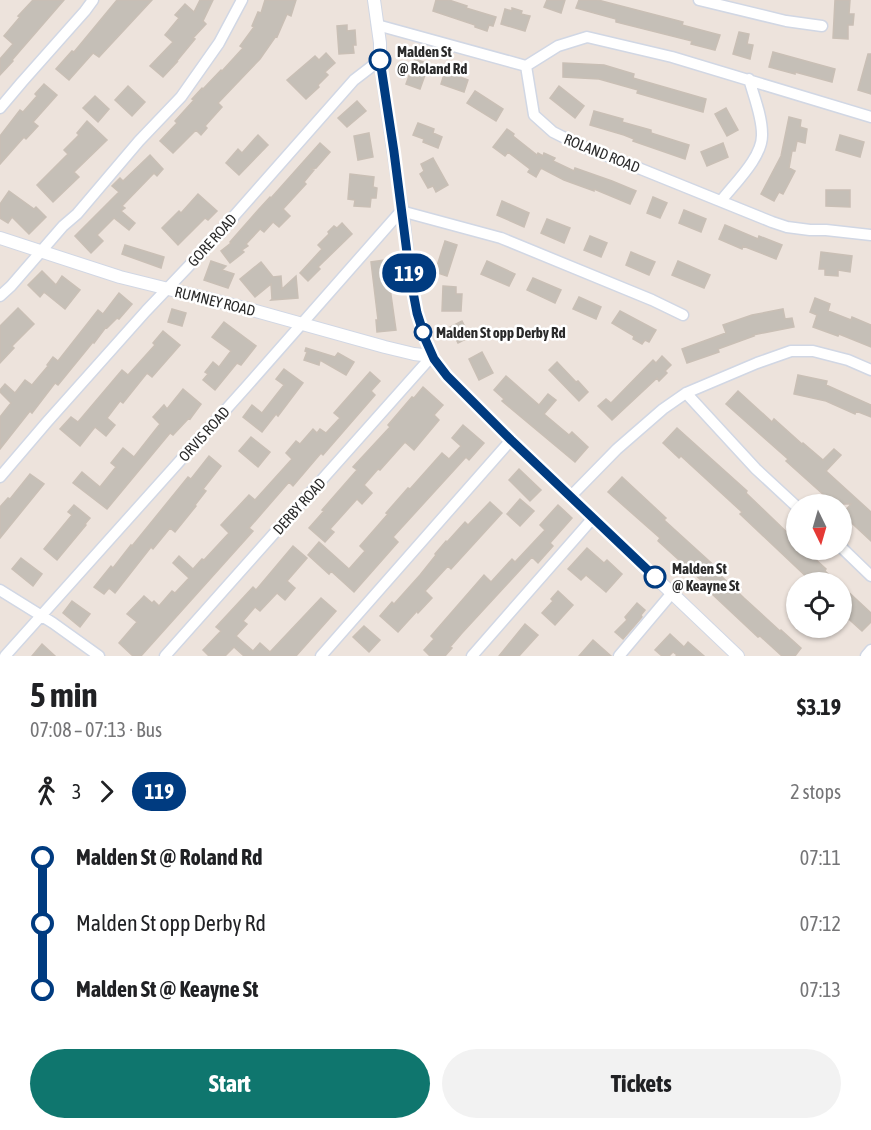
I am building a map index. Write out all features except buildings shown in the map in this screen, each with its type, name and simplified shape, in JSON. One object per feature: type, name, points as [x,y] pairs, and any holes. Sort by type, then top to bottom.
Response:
[{"type":"street","points":[[0,108],[93,0]]},
{"type":"street","points":[[0,296],[181,97],[219,44],[242,0]]},
{"type":"street","points":[[374,0],[408,263],[417,313],[432,356],[447,376],[511,440],[738,656]]},
{"type":"street","points":[[699,0],[786,21],[822,26]]},
{"type":"street","points":[[378,25],[526,66],[558,46],[587,37],[672,57],[871,117]]},
{"type":"street","name":"GORE ROAD","points":[[0,477],[46,422],[225,227],[354,80],[380,60]]},
{"type":"street","name":"ROLAND ROAD","points":[[526,66],[534,115],[553,132],[581,146],[787,227],[871,235]]},
{"type":"street","points":[[721,201],[752,162],[760,146],[762,135],[760,119],[749,79]]},
{"type":"street","points":[[402,211],[501,238],[683,315]]},
{"type":"street","name":"ORVIS ROAD","points":[[5,656],[402,211]]},
{"type":"street","name":"RUMNEY ROAD","points":[[0,238],[120,278],[249,309],[386,347],[432,356]]},
{"type":"street","points":[[572,496],[618,449],[686,393],[757,363],[791,351],[813,351],[848,360],[871,370]]},
{"type":"street","name":"DERBY ROAD","points":[[165,656],[432,356]]},
{"type":"street","points":[[686,393],[756,469],[786,497]]},
{"type":"street","points":[[321,656],[511,440]]},
{"type":"street","points":[[472,656],[593,518]]},
{"type":"street","points":[[852,558],[871,576]]},
{"type":"street","points":[[0,590],[41,615],[99,656]]},
{"type":"street","points":[[619,656],[672,593]]},
{"type":"street","points":[[866,656],[871,651]]},
{"type":"bus line","name":"119","points":[[380,60],[410,276],[417,313],[434,359],[447,376],[511,440],[655,577]]},
{"type":"place","name":"Malden St @ Roland Rd","points":[[380,60]]},
{"type":"place","name":"Malden St opp Derby Rd","points":[[423,332]]},
{"type":"place","name":"Malden St @ Keayne St","points":[[655,577]]}]
